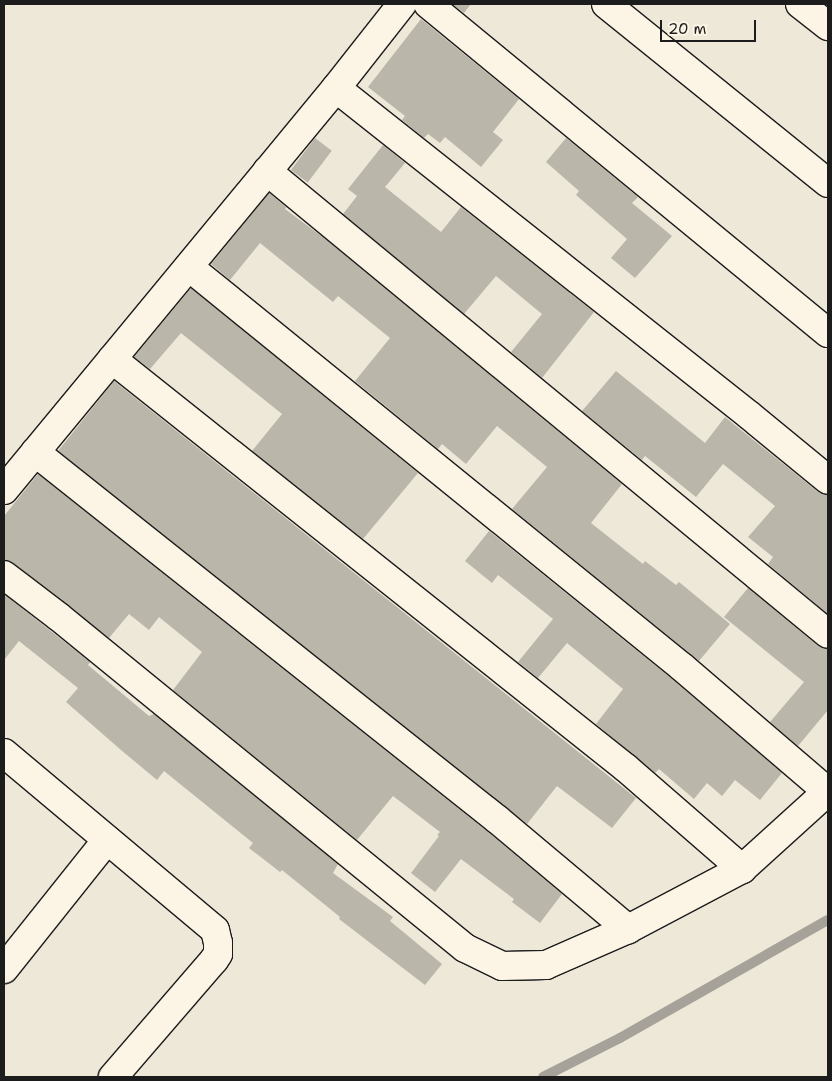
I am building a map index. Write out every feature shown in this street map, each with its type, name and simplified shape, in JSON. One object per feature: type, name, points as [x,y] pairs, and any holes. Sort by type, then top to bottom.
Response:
[{"type":"street","points":[[4,490],[336,88],[402,4]]},
{"type":"street","points":[[428,4],[828,332]]},
{"type":"street","points":[[606,4],[828,183]]},
{"type":"street","points":[[800,4],[828,26]]},
{"type":"street","points":[[336,88],[742,409],[828,480]]},
{"type":"street","points":[[267,171],[828,634]]},
{"type":"street","points":[[4,575],[465,948],[502,966],[546,965],[628,928],[742,869],[828,791],[682,666],[189,267]]},
{"type":"street","points":[[112,358],[626,768],[742,869]]},
{"type":"street","points":[[35,452],[498,820],[628,928]]},
{"type":"street","points":[[4,753],[215,930],[218,954],[214,960],[113,1077]]},
{"type":"street","points":[[4,969],[108,840]]},
{"type":"building","points":[[452,4],[471,4],[464,13]]},
{"type":"building","points":[[421,19],[519,99],[493,132],[503,140],[481,167],[445,137],[440,143],[428,134],[424,138],[402,120],[405,116],[368,87]]},
{"type":"building","points":[[315,138],[332,151],[308,183],[291,170]]},
{"type":"building","points":[[566,138],[638,197],[632,203],[672,236],[635,278],[611,258],[627,239],[576,195],[579,191],[546,162]]},
{"type":"building","points":[[383,145],[405,163],[385,187],[441,232],[461,207],[594,312],[542,378],[511,352],[542,314],[496,276],[464,314],[343,214],[357,196],[348,189]]},
{"type":"building","points":[[269,193],[286,207],[285,209],[324,238],[622,484],[591,523],[643,564],[645,561],[676,585],[679,582],[730,624],[699,661],[512,509],[547,467],[497,426],[466,464],[442,444],[438,449],[355,381],[390,338],[338,296],[333,302],[260,243],[230,280],[211,264]]},
{"type":"building","points":[[191,288],[418,473],[363,539],[252,451],[282,414],[181,333],[150,369],[134,357]]},
{"type":"building","points":[[616,371],[705,443],[725,417],[818,492],[828,495],[828,614],[768,564],[773,557],[748,537],[775,506],[723,464],[696,497],[645,456],[642,460],[582,411]]},
{"type":"building","points":[[114,381],[636,798],[612,828],[557,786],[527,824],[58,451]]},
{"type":"building","points":[[38,474],[488,832],[562,894],[540,923],[512,902],[514,899],[461,859],[435,892],[411,873],[440,832],[393,796],[357,840],[173,690],[202,652],[159,617],[149,630],[129,614],[109,638],[13,563],[4,560],[4,516]]},
{"type":"building","points":[[489,531],[672,679],[782,773],[760,800],[735,780],[722,796],[707,783],[694,799],[659,769],[655,773],[596,724],[623,689],[567,643],[538,678],[518,662],[553,619],[498,575],[492,583],[465,561]]},
{"type":"building","points":[[748,588],[818,646],[828,649],[828,710],[798,746],[770,722],[804,682],[724,617]]},
{"type":"building","points":[[4,594],[90,662],[88,665],[149,716],[154,714],[338,864],[333,873],[393,917],[390,921],[442,964],[425,985],[339,919],[340,917],[282,870],[280,872],[249,848],[253,843],[164,771],[157,780],[121,750],[66,702],[78,688],[19,641],[4,660]]},
{"type":"waterway","points":[[543,1077],[620,1038],[828,920]]}]
